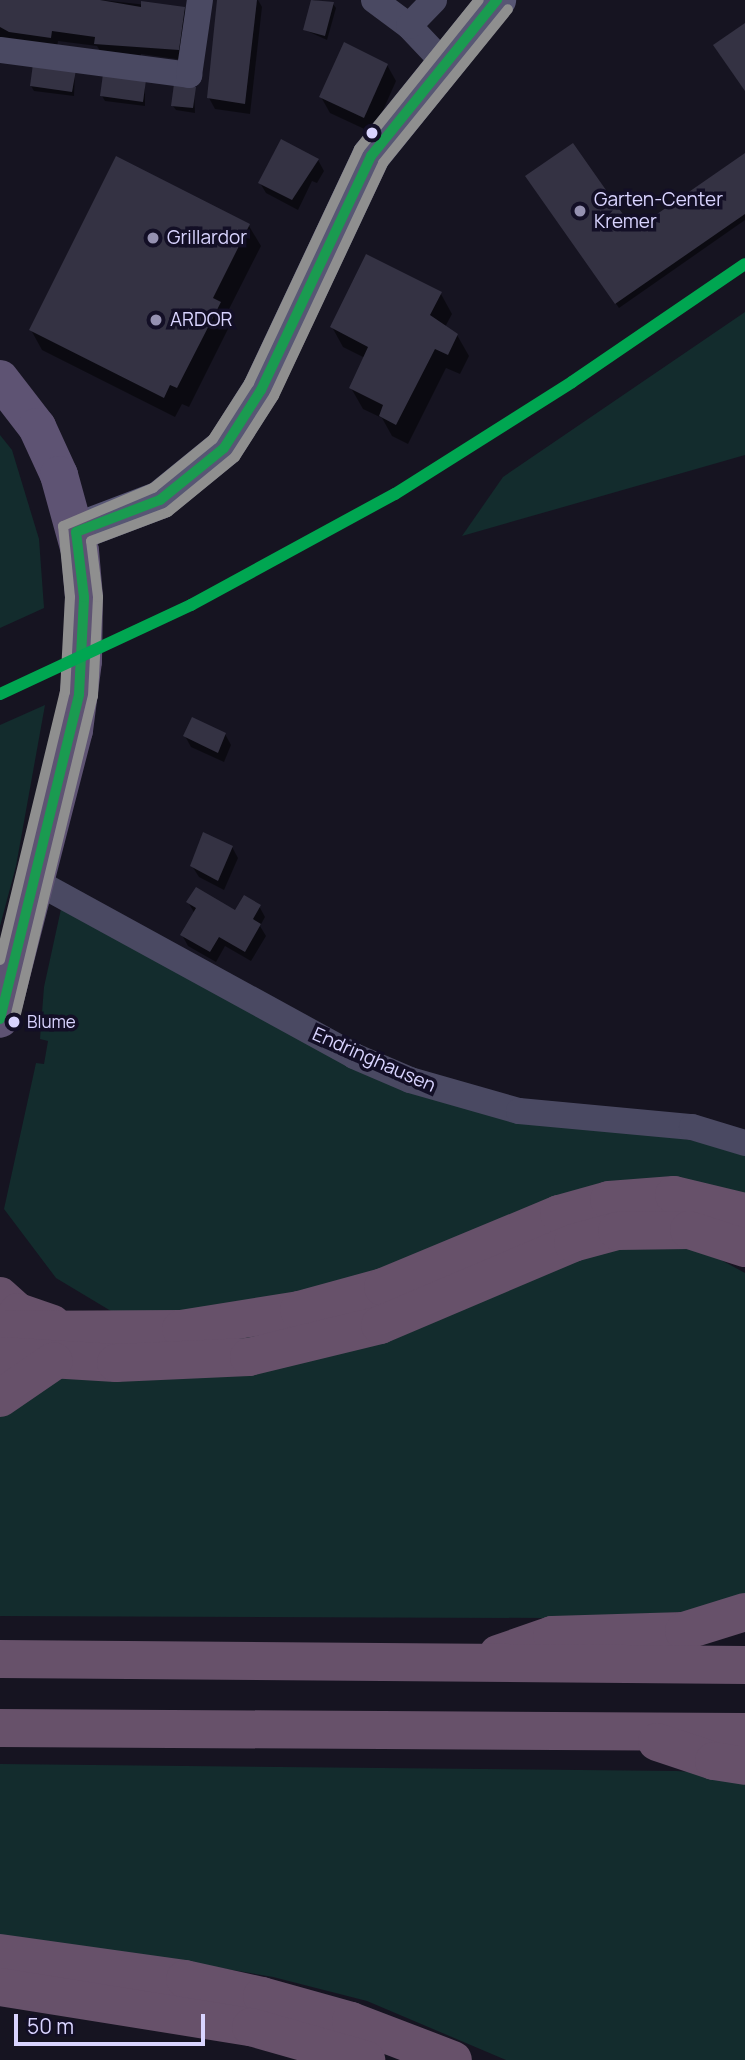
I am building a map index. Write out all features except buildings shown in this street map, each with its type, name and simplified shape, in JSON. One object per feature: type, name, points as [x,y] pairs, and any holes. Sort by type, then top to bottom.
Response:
[{"type":"highway","points":[[0,1356],[59,1344],[191,1329],[319,1306],[383,1287],[559,1214],[609,1200],[674,1195],[745,1212]]},
{"type":"highway","points":[[0,1330],[28,1333],[59,1344],[203,1360],[303,1346],[413,1313],[573,1243],[617,1230],[689,1230],[745,1248]]},
{"type":"highway","points":[[0,1296],[59,1344]]},
{"type":"highway","points":[[0,1398],[59,1344]]},
{"type":"highway","points":[[474,1663],[552,1635],[684,1631],[745,1612]]},
{"type":"highway","points":[[0,1659],[745,1665]]},
{"type":"highway","points":[[0,1728],[745,1732]]},
{"type":"highway","points":[[625,1731],[714,1761],[745,1766]]},
{"type":"highway","points":[[0,1953],[185,1979],[262,1996],[351,2021],[453,2060]]},
{"type":"highway","points":[[0,1987],[251,2027],[366,2060]]},
{"type":"main road","points":[[0,379],[47,447],[76,532],[84,597],[79,694],[67,756],[0,1019]]},
{"type":"street","points":[[0,50],[189,75],[200,0]]},
{"type":"street","points":[[374,0],[409,26],[444,63]]},
{"type":"street","points":[[409,26],[434,0]]},
{"type":"street","points":[[76,532],[160,500],[224,447],[261,390],[371,156],[497,0]]},
{"type":"street","name":"Endringhausen","points":[[35,881],[354,1056],[410,1080],[519,1111],[692,1127],[745,1143]]},
{"type":"green space","points":[[745,312],[745,455],[462,536],[503,477]]},
{"type":"green space","points":[[0,435],[12,450],[39,539],[44,608],[0,628]]},
{"type":"green space","points":[[45,705],[16,866],[0,926],[0,725]]},
{"type":"green space","points":[[61,909],[359,1068],[745,1152],[745,1197],[379,1274],[252,1306],[116,1314],[56,1278],[4,1209],[36,1063],[44,1064],[48,1041],[40,1039],[44,987]]},
{"type":"green space","points":[[666,1243],[712,1255],[745,1273],[745,1594],[714,1611],[544,1618],[0,1616],[0,1414],[35,1385],[589,1250]]},
{"type":"green space","points":[[0,1764],[677,1771],[745,1776],[745,2060],[506,2060],[367,2001],[273,1977],[138,1954],[0,1937]]},
{"type":"transit line","points":[[0,960],[65,692],[70,597],[63,526],[153,488],[213,439],[249,383],[359,149],[479,0]]},
{"type":"transit line","points":[[76,532],[160,500],[224,448],[261,390],[371,156],[497,0]]},
{"type":"transit line","points":[[14,1022],[93,696],[98,597],[91,541],[168,512],[235,457],[274,396],[383,163],[508,9]]},
{"type":"transit line","points":[[0,694],[191,605],[395,494],[572,382],[745,264]]},
{"type":"transit line","points":[[0,1019],[79,694],[84,597],[76,532]]},
{"type":"place","name":"Garten-Center Kremer","points":[[580,211]]},
{"type":"place","name":"Grillardor","points":[[153,238]]},
{"type":"place","name":"ARDOR","points":[[156,320]]},
{"type":"place","name":"Blume","points":[[14,1022]]}]
